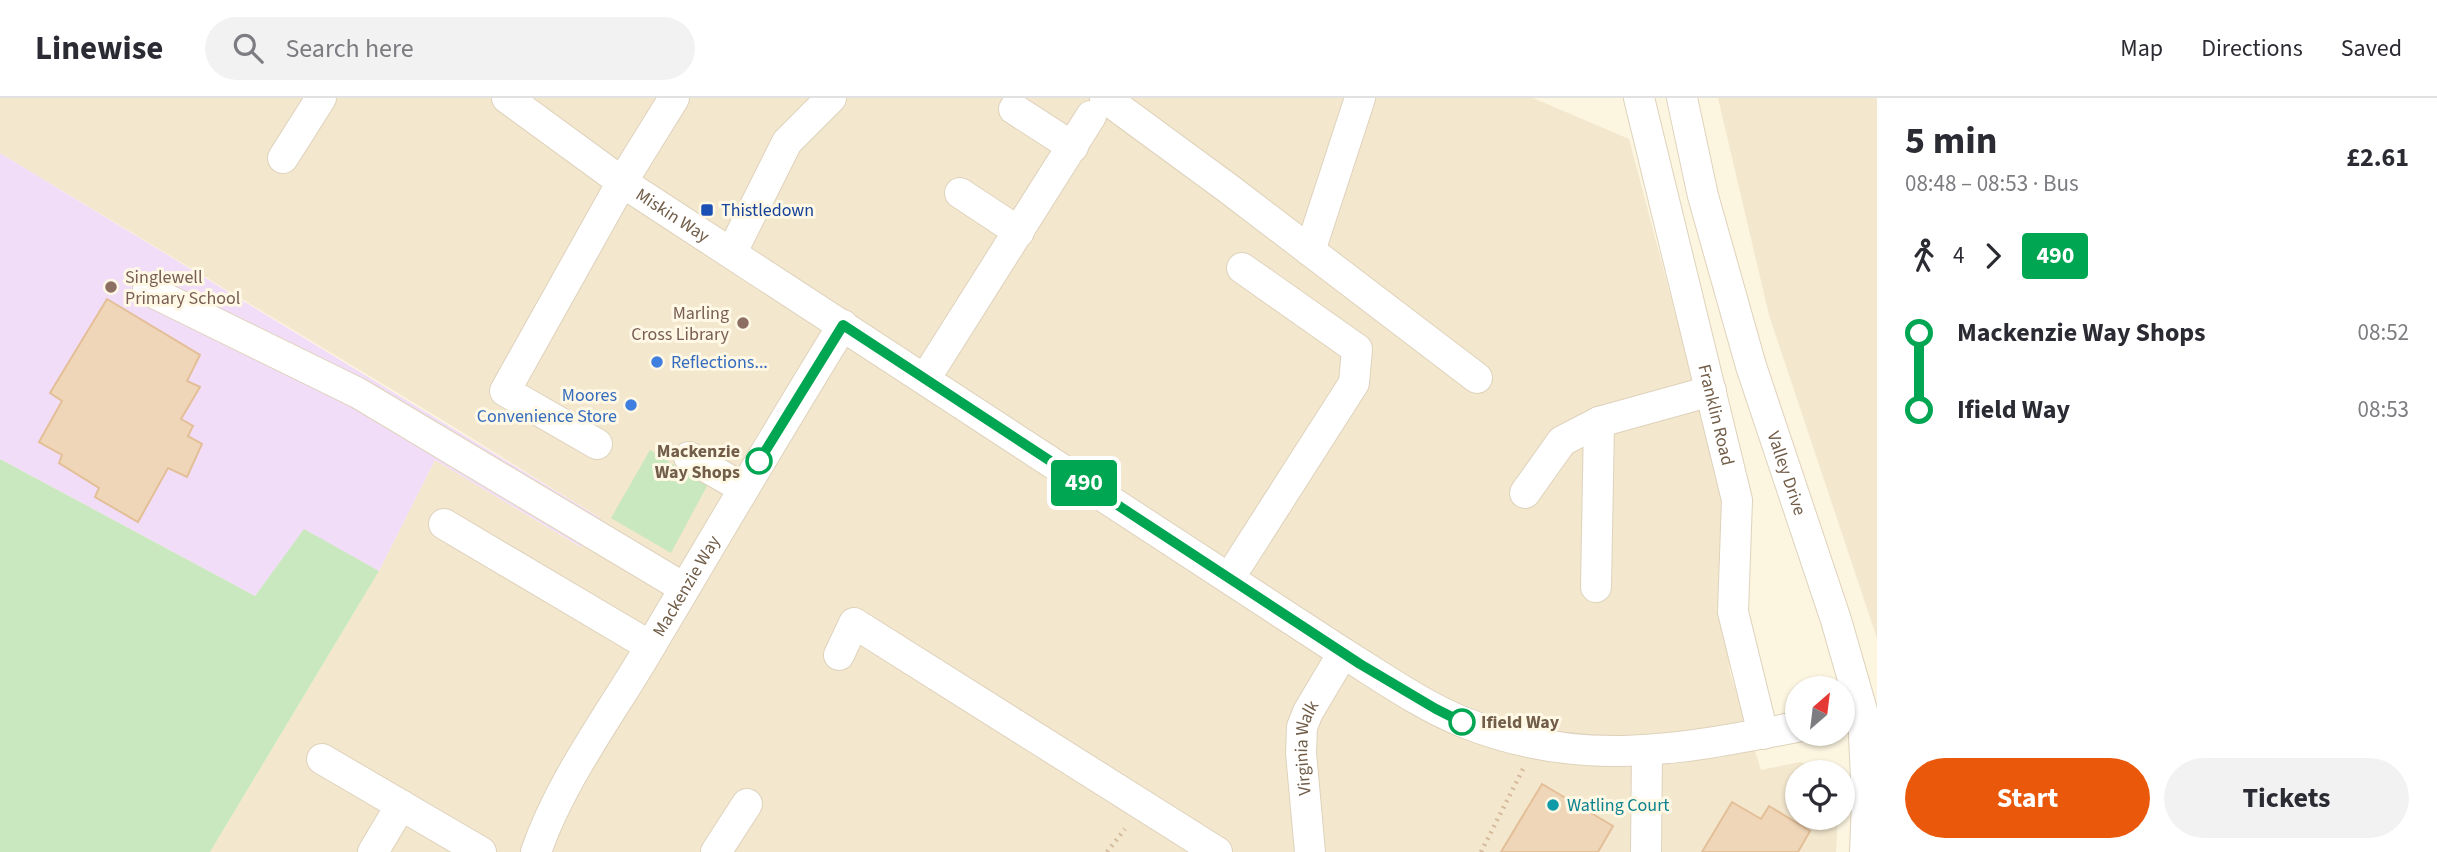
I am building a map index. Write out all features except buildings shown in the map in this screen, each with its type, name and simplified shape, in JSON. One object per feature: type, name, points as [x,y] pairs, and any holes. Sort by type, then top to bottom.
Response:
[{"type":"street","points":[[283,158],[321,98]]},
{"type":"street","name":"Miskin Way","points":[[507,98],[622,182],[843,325]]},
{"type":"street","points":[[597,444],[505,391],[622,182],[674,98]]},
{"type":"street","points":[[732,253],[787,142],[831,98]]},
{"type":"street","points":[[1310,251],[1360,98]]},
{"type":"street","name":"Franklin Road","points":[[1639,98],[1737,500],[1733,612],[1763,734]]},
{"type":"street","name":"Valley Drive","points":[[1682,98],[1703,197],[1751,366],[1836,620],[1846,676]]},
{"type":"street","points":[[925,379],[1098,107],[1310,251],[1477,378]]},
{"type":"street","points":[[1014,109],[1073,147]]},
{"type":"street","points":[[960,193],[1019,232]]},
{"type":"street","points":[[1230,577],[1354,383],[1356,349],[1242,268]]},
{"type":"street","points":[[148,290],[358,393],[684,588]]},
{"type":"street","points":[[843,325],[1343,653],[1447,715],[1505,737],[1591,752],[1647,751],[1785,729]]},
{"type":"street","name":"Mackenzie Way","points":[[536,852],[564,790],[843,325]]},
{"type":"street","points":[[1525,494],[1562,441],[1599,422],[1711,391]]},
{"type":"street","points":[[1596,587],[1599,422]]},
{"type":"street","points":[[690,457],[743,488]]},
{"type":"street","points":[[444,524],[650,646]]},
{"type":"street","points":[[839,655],[854,624],[1217,852]]},
{"type":"street","name":"Virginia Walk","points":[[1310,852],[1301,753],[1302,727],[1343,653]]},
{"type":"street","name":"Valley Drive","points":[[1855,728],[1867,801],[1866,852]]},
{"type":"street","points":[[1646,852],[1647,751]]},
{"type":"street","points":[[321,759],[481,852]]},
{"type":"street","points":[[716,852],[747,804]]},
{"type":"street","points":[[373,852],[401,805]]},
{"type":"path","points":[[1480,852],[1536,744]]},
{"type":"path","points":[[1107,852],[1125,828]]},
{"type":"shaded area","points":[[0,98],[1533,98],[1629,139],[1710,445],[1727,523],[1719,572],[1730,672],[1761,770],[1785,765],[1785,830],[1837,830],[1836,852],[210,852],[379,571],[435,460],[580,547],[600,518],[0,153]]},
{"type":"shaded area","points":[[1718,98],[1877,98],[1877,638],[1769,315]]},
{"type":"shaded area","name":"Singlewell Primary School","points":[[0,153],[600,518],[581,547],[435,460],[379,571],[304,530],[255,596],[0,459]]},
{"type":"green space","points":[[650,450],[707,486],[671,553],[611,518]]},
{"type":"green space","points":[[0,459],[255,596],[304,529],[379,571],[210,852],[0,852]]},
{"type":"bus line","name":"490","points":[[759,461],[843,325],[1360,664],[1462,722]]},
{"type":"place","name":"Thistledown","points":[[707,210]]},
{"type":"place","name":"Singlewell Primary School","points":[[111,287]]},
{"type":"place","name":"Marling Cross Library","points":[[743,323]]},
{"type":"place","name":"Reflections...","points":[[657,362]]},
{"type":"place","name":"Moores Convenience Store","points":[[631,405]]},
{"type":"place","name":"Mackenzie Way Shops","points":[[759,461]]},
{"type":"place","name":"Ifield Way","points":[[1462,722]]},
{"type":"place","name":"Watling Court","points":[[1553,805]]}]
